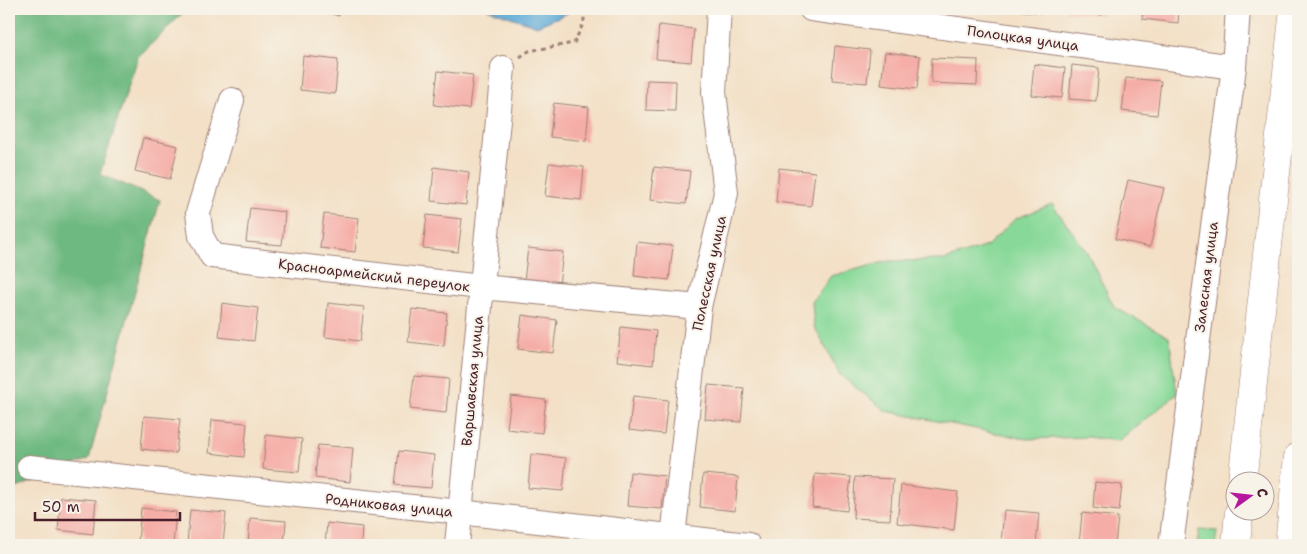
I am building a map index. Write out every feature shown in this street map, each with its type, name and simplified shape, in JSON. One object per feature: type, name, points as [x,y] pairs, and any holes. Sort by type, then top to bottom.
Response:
[{"type":"main road","points":[[1282,9],[1285,86]]},
{"type":"main road","points":[[1243,472],[1294,9]]},
{"type":"main road","points":[[1289,545],[1298,457]]},
{"type":"main road","points":[[1236,545],[1238,522]]},
{"type":"street","name":"Полесская улица","points":[[673,537],[699,306],[726,193],[714,92],[719,9]]},
{"type":"street","name":"Полоцкая улица","points":[[811,9],[1234,67]]},
{"type":"street","name":"Залесная улица","points":[[1171,545],[1234,67],[1238,9]]},
{"type":"street","name":"Варшавская улица","points":[[457,545],[503,68]]},
{"type":"street","name":"Красноармейский переулок","points":[[232,100],[198,213],[201,236],[212,256],[481,287],[699,306]]},
{"type":"street","name":"Родниковая улица","points":[[29,467],[460,512],[748,545]]},
{"type":"path","points":[[503,68],[529,51],[574,43],[584,24],[586,9]]},
{"type":"green space","points":[[9,9],[187,9],[138,57],[100,174],[160,200],[89,459],[9,491]]},
{"type":"green space","points":[[1052,204],[1087,252],[1114,307],[1169,337],[1177,394],[1118,441],[1088,437],[1026,439],[886,411],[840,375],[814,326],[812,302],[831,276],[888,261],[945,260],[987,246],[1015,219]]},
{"type":"green space","points":[[1199,530],[1217,531],[1215,545],[1197,545]]},
{"type":"water","points":[[487,9],[566,9],[568,13],[537,26]]},
{"type":"building","points":[[313,9],[341,9],[339,16]]},
{"type":"building","points":[[1014,9],[1044,9],[1043,13]]},
{"type":"building","points":[[1066,9],[1102,9],[1102,15],[1066,11]]},
{"type":"building","points":[[1143,9],[1179,9],[1178,23],[1142,19]]},
{"type":"building","points":[[659,25],[694,29],[691,62],[656,59]]},
{"type":"building","points":[[835,46],[870,50],[867,83],[832,80]]},
{"type":"building","points":[[885,52],[920,56],[917,89],[881,85]]},
{"type":"building","points":[[303,56],[338,60],[335,94],[300,90]]},
{"type":"building","points":[[932,58],[978,60],[977,85],[931,83]]},
{"type":"building","points":[[1034,64],[1065,68],[1062,98],[1031,95]]},
{"type":"building","points":[[1072,65],[1099,68],[1096,101],[1069,99]]},
{"type":"building","points":[[438,71],[473,75],[469,109],[434,105]]},
{"type":"building","points":[[1126,78],[1161,81],[1157,115],[1122,111]]},
{"type":"building","points":[[647,80],[676,81],[675,111],[646,110]]},
{"type":"building","points":[[554,103],[589,107],[586,141],[550,137]]},
{"type":"building","points":[[143,138],[178,146],[170,179],[135,171]]},
{"type":"building","points":[[549,163],[584,167],[581,200],[545,196]]},
{"type":"building","points":[[434,167],[469,172],[466,205],[431,201]]},
{"type":"building","points":[[654,167],[690,171],[686,204],[650,200]]},
{"type":"building","points":[[779,168],[815,172],[811,206],[776,202]]},
{"type":"building","points":[[1128,180],[1164,188],[1150,247],[1115,239]]},
{"type":"building","points":[[250,208],[285,212],[282,245],[246,242]]},
{"type":"building","points":[[324,214],[359,218],[355,252],[320,248]]},
{"type":"building","points":[[427,215],[462,219],[458,252],[423,248]]},
{"type":"building","points":[[637,242],[673,246],[669,280],[634,276]]},
{"type":"building","points":[[528,248],[563,252],[559,285],[524,281]]},
{"type":"building","points":[[222,303],[258,308],[254,341],[219,337]]},
{"type":"building","points":[[328,303],[364,307],[360,341],[325,337]]},
{"type":"building","points":[[412,309],[447,313],[444,346],[408,342]]},
{"type":"building","points":[[522,315],[557,320],[553,353],[518,349]]},
{"type":"building","points":[[621,327],[656,331],[653,365],[617,361]]},
{"type":"building","points":[[414,376],[449,379],[446,413],[410,409]]},
{"type":"building","points":[[708,385],[744,388],[741,422],[705,419]]},
{"type":"building","points":[[511,396],[546,400],[542,433],[507,429]]},
{"type":"building","points":[[633,396],[668,400],[664,434],[629,430]]},
{"type":"building","points":[[144,416],[180,419],[176,453],[141,449]]},
{"type":"building","points":[[212,420],[247,423],[244,457],[209,453]]},
{"type":"building","points":[[266,435],[302,439],[299,472],[263,469]]},
{"type":"building","points":[[318,445],[353,448],[350,482],[315,478]]},
{"type":"building","points":[[399,451],[434,455],[431,488],[395,485]]},
{"type":"building","points":[[531,454],[566,458],[563,491],[528,488]]},
{"type":"building","points":[[630,472],[665,476],[662,509],[627,506]]},
{"type":"building","points":[[703,474],[738,477],[735,511],[700,507]]},
{"type":"building","points":[[815,474],[851,477],[847,511],[812,507]]},
{"type":"building","points":[[855,477],[893,479],[890,520],[853,518]]},
{"type":"building","points":[[1095,482],[1122,485],[1119,511],[1093,508]]},
{"type":"building","points":[[901,485],[958,492],[954,530],[897,523]]},
{"type":"building","points":[[61,497],[96,500],[93,534],[58,530]]},
{"type":"building","points":[[141,508],[176,512],[173,545],[138,542]]},
{"type":"building","points":[[190,510],[226,513],[223,545],[187,543]]},
{"type":"building","points":[[1004,510],[1039,513],[1036,545],[1001,543]]},
{"type":"building","points":[[1082,513],[1118,517],[1115,545],[1079,545]]},
{"type":"building","points":[[250,518],[286,521],[284,545],[248,545]]},
{"type":"building","points":[[327,523],[362,527],[361,545],[325,545]]}]
